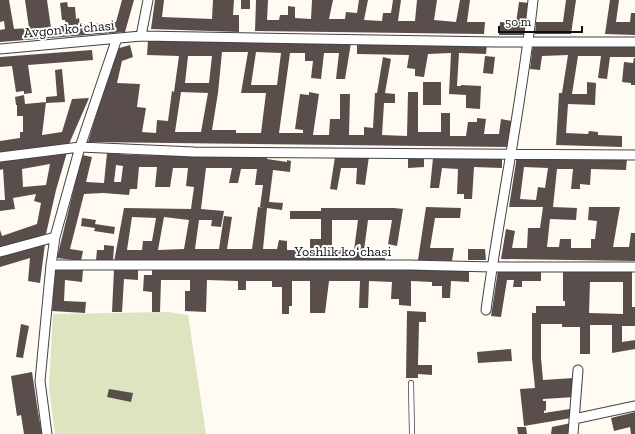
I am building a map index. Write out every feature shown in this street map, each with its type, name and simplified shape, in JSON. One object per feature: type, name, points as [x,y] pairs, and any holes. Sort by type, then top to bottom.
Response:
[{"type":"street","points":[[148,0],[141,36],[496,42],[635,42]]},
{"type":"street","points":[[486,310],[492,266],[512,154],[529,41],[533,0]]},
{"type":"street","name":"Avgon koʻchasi","points":[[0,49],[141,36]]},
{"type":"street","points":[[47,434],[40,381],[55,237],[80,147],[117,38]]},
{"type":"street","points":[[0,157],[80,147],[194,152],[635,154]]},
{"type":"street","points":[[0,252],[55,237]]},
{"type":"street","name":"Yoshlik koʻchasi","points":[[51,265],[410,265],[635,267]]},
{"type":"street","points":[[573,434],[578,370]]},
{"type":"street","points":[[574,419],[635,406]]},
{"type":"lane","points":[[411,382],[412,434]]},
{"type":"green space","points":[[168,312],[188,315],[206,434],[55,434],[49,387],[53,314]]},
{"type":"building","points":[[0,0],[9,0],[14,29],[29,28],[25,0],[47,0],[51,28],[66,25],[65,20],[62,20],[60,3],[67,2],[68,7],[75,7],[76,19],[79,18],[80,25],[116,22],[122,0],[134,0],[125,32],[0,42],[0,30],[5,29],[4,21],[0,22]]},
{"type":"building","points":[[155,0],[164,0],[162,17],[212,19],[213,0],[234,0],[233,15],[239,15],[239,32],[151,29]]},
{"type":"building","points":[[241,0],[250,0],[250,9],[241,9]]},
{"type":"building","points":[[256,0],[268,0],[267,20],[279,20],[280,15],[288,15],[288,6],[295,7],[295,18],[311,19],[312,0],[333,0],[329,19],[345,19],[346,12],[357,13],[359,0],[368,0],[364,20],[382,21],[383,13],[391,13],[393,0],[401,0],[398,21],[415,21],[417,0],[437,0],[434,20],[456,22],[460,0],[470,0],[467,22],[485,22],[484,34],[255,31]]},
{"type":"building","points":[[566,0],[576,0],[571,34],[535,34],[536,22],[563,22]]},
{"type":"building","points":[[610,0],[619,0],[616,22],[630,22],[631,13],[635,13],[635,35],[605,34]]},
{"type":"building","points":[[519,2],[530,3],[525,35],[499,35],[500,22],[516,23]]},
{"type":"building","points":[[148,40],[351,43],[345,79],[336,79],[339,53],[324,53],[321,79],[311,78],[313,61],[305,61],[305,53],[290,53],[279,133],[303,133],[303,130],[295,129],[300,94],[309,95],[309,92],[319,94],[313,135],[329,135],[330,119],[340,119],[340,94],[350,94],[349,135],[364,135],[364,127],[373,128],[375,93],[377,93],[383,57],[391,59],[385,93],[395,94],[395,103],[384,103],[382,135],[407,136],[408,92],[418,92],[418,132],[441,132],[441,113],[450,113],[450,136],[466,136],[468,122],[477,122],[477,118],[486,119],[484,134],[499,134],[501,119],[512,121],[508,147],[88,142],[116,49],[130,45],[133,57],[122,61],[117,83],[140,84],[137,107],[146,108],[142,132],[156,133],[157,120],[168,121],[179,56],[147,55]],"holes":[[[222,52],[248,52],[241,93],[266,93],[261,133],[236,133],[236,130],[212,130],[218,93]],[[256,52],[281,53],[277,85],[251,85]],[[188,56],[212,56],[209,83],[185,83]],[[181,92],[208,93],[201,132],[175,132]]]},
{"type":"building","points":[[357,42],[487,44],[486,54],[459,53],[457,86],[481,86],[480,109],[466,108],[466,95],[449,94],[451,53],[428,54],[424,77],[415,76],[415,69],[407,68],[409,55],[357,54]]},
{"type":"building","points":[[533,44],[635,45],[635,57],[610,57],[607,79],[598,78],[601,56],[578,56],[572,94],[587,94],[587,82],[596,83],[595,105],[568,104],[566,133],[588,134],[589,131],[598,132],[598,135],[622,136],[622,147],[556,145],[559,93],[562,93],[568,55],[542,56],[540,70],[530,69]]},
{"type":"building","points":[[92,50],[93,60],[28,65],[32,93],[24,94],[24,91],[16,92],[12,66],[0,67],[0,57]]},
{"type":"building","points":[[485,56],[495,57],[493,74],[483,73]]},
{"type":"building","points":[[634,58],[635,85],[631,85],[631,83],[622,82],[624,62],[633,63]]},
{"type":"building","points":[[62,69],[65,102],[46,103],[46,97],[57,96],[55,70]]},
{"type":"building","points":[[423,82],[441,82],[441,105],[423,105]]},
{"type":"building","points":[[24,95],[25,104],[46,102],[42,135],[62,132],[72,99],[89,98],[69,144],[0,154],[0,141],[20,138],[20,132],[23,132],[23,116],[17,116],[15,97]]},
{"type":"building","points":[[68,149],[56,190],[46,234],[0,249],[0,230],[2,236],[37,224],[41,203],[34,201],[36,194],[13,198],[15,209],[0,211],[0,200],[5,200],[3,169],[0,170],[0,160]],"holes":[[[50,164],[46,185],[23,187],[22,169]]]},
{"type":"building","points":[[107,153],[133,155],[267,157],[267,159],[287,162],[287,160],[291,161],[290,172],[273,170],[269,202],[283,203],[282,210],[267,208],[263,249],[277,249],[279,240],[287,241],[287,250],[310,250],[310,239],[321,239],[321,219],[290,219],[290,211],[321,211],[321,208],[403,209],[397,246],[388,244],[392,220],[368,220],[364,250],[385,250],[385,261],[114,262],[124,208],[191,209],[194,187],[186,186],[188,168],[173,168],[170,187],[155,187],[157,167],[139,167],[137,189],[130,189],[129,195],[103,193],[84,194],[70,249],[83,251],[81,261],[57,258],[82,155],[92,157],[86,182],[104,183]],"holes":[[[116,165],[123,166],[121,182],[114,182]],[[206,168],[232,168],[229,183],[238,183],[241,169],[257,169],[255,185],[263,185],[260,207],[264,208],[258,207],[252,249],[227,249],[232,217],[224,216],[219,249],[195,249],[199,220],[212,220],[211,226],[221,227],[224,211],[201,209]],[[132,217],[156,218],[152,241],[143,241],[142,250],[127,250]],[[164,217],[189,220],[184,249],[158,250]],[[332,220],[358,220],[354,250],[332,250]]]},
{"type":"building","points":[[369,156],[365,185],[356,184],[357,168],[341,168],[337,190],[330,189],[335,157]]},
{"type":"building","points":[[408,156],[424,156],[424,167],[408,168]]},
{"type":"building","points":[[517,156],[627,158],[626,170],[591,169],[590,185],[580,184],[580,189],[571,189],[573,169],[557,169],[553,207],[577,208],[576,220],[550,219],[547,247],[559,247],[560,239],[571,239],[571,248],[591,248],[591,239],[595,239],[597,221],[588,220],[589,207],[620,207],[613,247],[629,247],[631,233],[635,233],[635,261],[501,259],[506,229],[515,231],[512,248],[527,248],[528,228],[540,228],[543,207],[509,207]],"holes":[[[524,167],[548,168],[545,188],[538,187],[536,200],[520,199]]]},
{"type":"building","points":[[502,157],[502,168],[474,167],[472,199],[464,199],[464,194],[457,194],[458,169],[442,168],[439,188],[430,188],[433,158]]},
{"type":"building","points":[[426,207],[461,208],[460,218],[435,218],[430,248],[454,248],[452,261],[418,260]]},
{"type":"building","points":[[82,218],[96,220],[95,224],[115,227],[114,234],[94,231],[95,228],[81,226]]},
{"type":"building","points":[[45,244],[40,283],[28,281],[30,258],[0,267],[0,255]]},
{"type":"building","points":[[104,245],[114,246],[113,261],[96,260],[97,250],[104,250]]},
{"type":"building","points":[[468,249],[485,249],[486,260],[468,260]]},
{"type":"building","points":[[55,268],[83,270],[82,282],[65,280],[64,301],[86,302],[85,313],[52,311]]},
{"type":"building","points":[[114,269],[138,270],[138,280],[124,279],[122,312],[112,312]]},
{"type":"building","points":[[152,269],[469,270],[469,282],[451,281],[450,298],[442,298],[442,286],[432,286],[432,282],[411,281],[411,306],[399,305],[399,299],[391,299],[392,282],[369,281],[368,308],[359,308],[360,281],[329,281],[325,313],[310,313],[310,281],[292,281],[292,306],[289,306],[289,314],[282,314],[282,287],[272,287],[272,281],[246,281],[246,290],[238,290],[238,281],[207,280],[206,312],[185,311],[185,291],[190,291],[190,280],[161,280],[160,312],[152,312],[152,292],[143,291],[144,275],[152,275]]},
{"type":"building","points":[[498,270],[541,271],[541,281],[522,281],[522,287],[513,287],[514,280],[507,280],[501,317],[491,316]]},
{"type":"building","points":[[563,271],[632,271],[632,307],[635,307],[635,326],[622,326],[622,342],[635,340],[635,349],[612,353],[612,325],[590,325],[590,354],[580,354],[580,327],[562,327],[562,324],[541,324],[541,358],[543,380],[574,378],[575,397],[543,399],[543,401],[546,401],[546,410],[544,413],[570,409],[571,418],[524,426],[520,389],[535,388],[532,358],[532,313],[536,313],[536,306],[565,306],[565,301],[563,301]],"holes":[[[590,282],[623,282],[623,314],[589,313]]]},
{"type":"building","points":[[407,311],[426,312],[426,322],[419,322],[418,365],[432,365],[432,375],[418,374],[418,378],[406,378]]},
{"type":"building","points":[[21,324],[29,326],[23,358],[16,357]]},
{"type":"building","points":[[511,349],[512,361],[478,363],[477,352]]},
{"type":"building","points":[[32,372],[42,434],[24,434],[21,415],[17,416],[11,376]]},
{"type":"building","points":[[109,389],[133,393],[131,402],[107,397]]},
{"type":"building","points":[[635,412],[635,434],[631,434],[630,427],[614,431],[611,418]]},
{"type":"building","points":[[571,423],[570,434],[551,434],[552,427]]},
{"type":"building","points":[[517,427],[526,427],[527,434],[518,434]]}]
